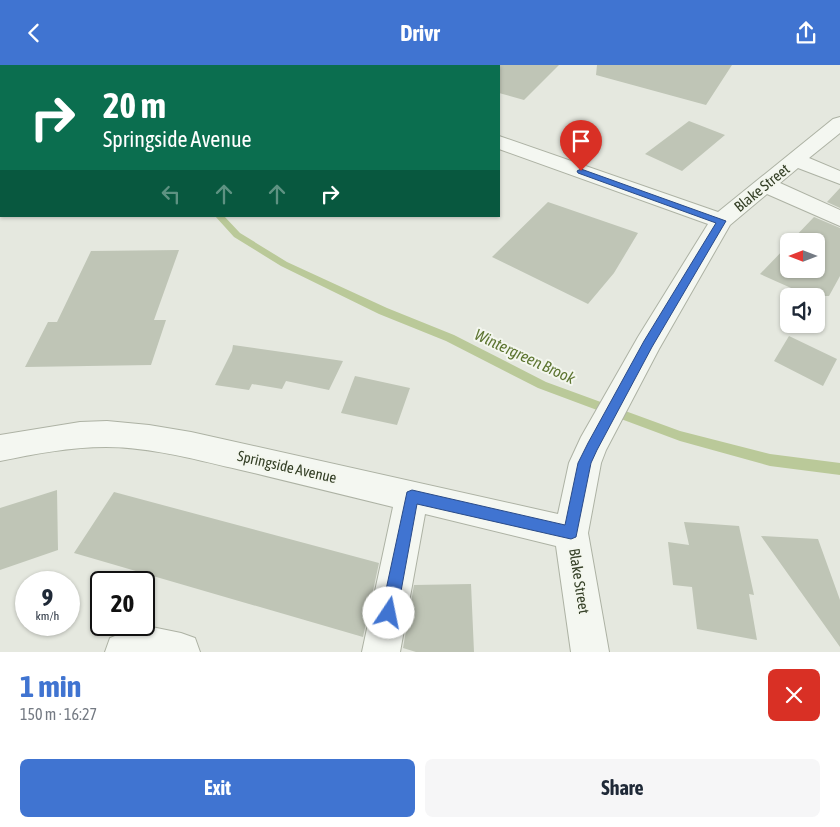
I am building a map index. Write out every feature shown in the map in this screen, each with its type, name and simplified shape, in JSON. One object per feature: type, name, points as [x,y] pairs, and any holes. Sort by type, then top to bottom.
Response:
[{"type":"street","name":"Blake Street","points":[[590,652],[571,533],[585,463],[592,447],[648,344],[721,221],[840,123]]},
{"type":"street","points":[[500,142],[721,221]]},
{"type":"street","points":[[796,160],[840,178]]},
{"type":"street","points":[[766,185],[840,219]]},
{"type":"street","name":"Springside Avenue","points":[[0,448],[38,439],[106,434],[145,438],[191,445],[571,533]]},
{"type":"street","points":[[381,652],[412,496]]},
{"type":"street","points":[[124,652],[142,644],[181,652]]},
{"type":"building","points":[[500,65],[559,65],[524,100],[500,93]]},
{"type":"building","points":[[597,65],[732,65],[706,105],[596,75]]},
{"type":"building","points":[[689,121],[725,135],[682,171],[645,154]]},
{"type":"building","points":[[840,188],[840,208],[827,202]]},
{"type":"building","points":[[548,202],[638,233],[614,273],[588,304],[492,257]]},
{"type":"building","points":[[814,217],[840,228],[840,276],[829,296],[825,296],[825,288],[791,288],[760,274],[780,253],[780,278],[825,278],[825,233],[799,233]]},
{"type":"building","points":[[179,250],[154,320],[166,320],[151,365],[25,367],[48,322],[57,322],[91,251]]},
{"type":"building","points":[[789,336],[837,359],[823,386],[774,361]]},
{"type":"building","points":[[233,345],[343,361],[329,390],[286,381],[282,389],[252,384],[249,390],[215,385],[232,351]]},
{"type":"building","points":[[355,376],[410,388],[397,425],[341,413]]},
{"type":"building","points":[[57,490],[58,550],[0,570],[0,508]]},
{"type":"building","points":[[114,492],[379,563],[363,637],[155,577],[155,571],[136,571],[74,553]]},
{"type":"building","points":[[684,522],[739,526],[754,595],[749,594],[757,640],[697,629],[692,587],[673,585],[668,542],[689,545]]},
{"type":"building","points":[[761,536],[818,539],[840,600],[840,647]]},
{"type":"building","points":[[471,584],[474,652],[416,652],[403,648],[414,585]]},
{"type":"waterway","name":"Wintergreen Brook","points":[[220,217],[237,235],[284,264],[383,311],[450,338],[542,385],[680,436],[770,460],[840,469]]},
{"type":"route","points":[[389,613],[412,496],[571,533],[585,463],[592,447],[648,344],[721,221],[581,171]]}]
